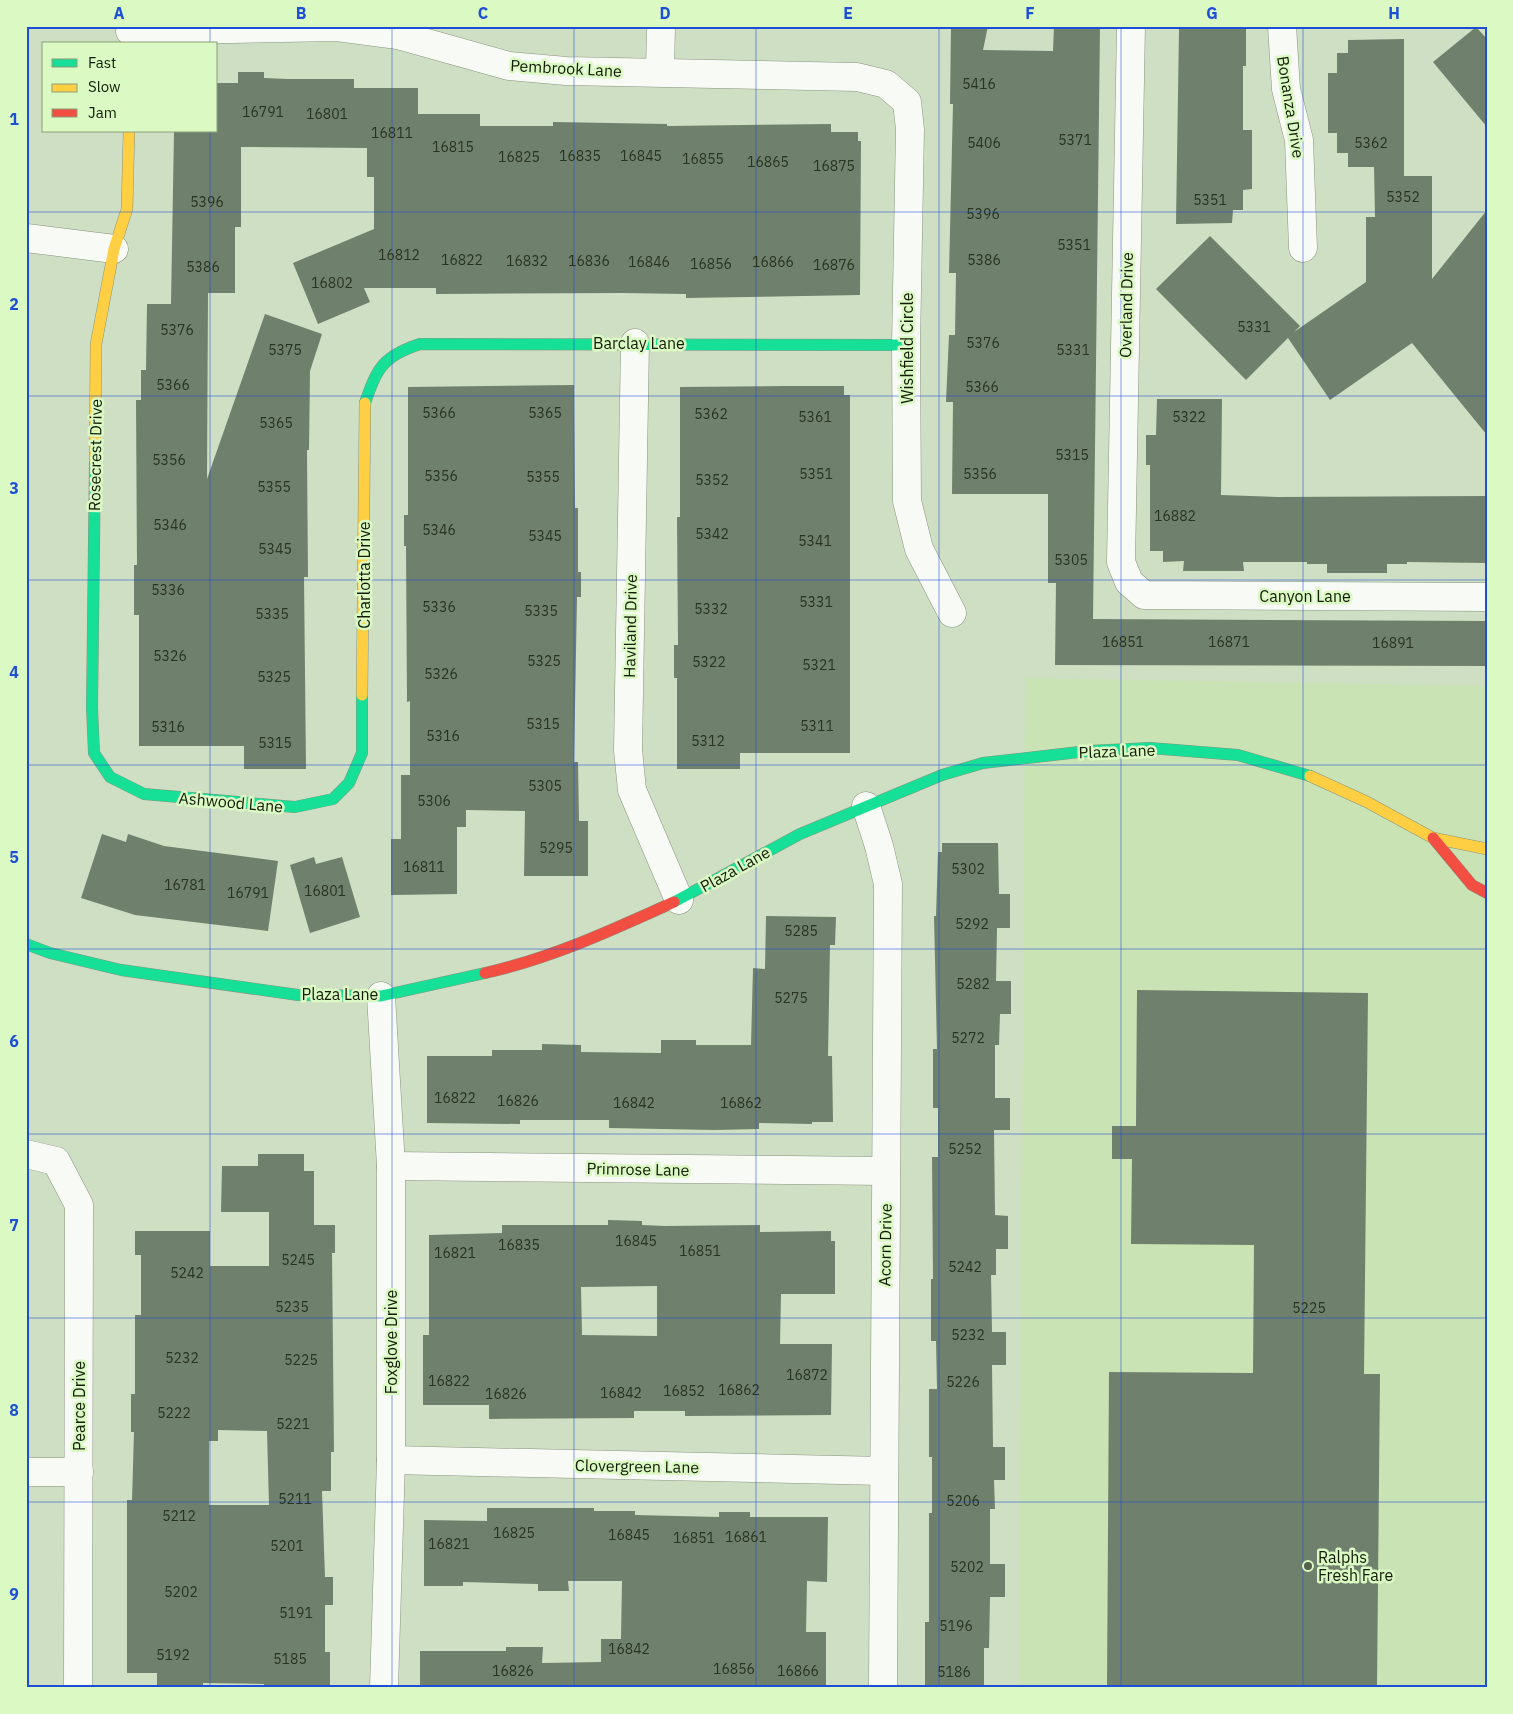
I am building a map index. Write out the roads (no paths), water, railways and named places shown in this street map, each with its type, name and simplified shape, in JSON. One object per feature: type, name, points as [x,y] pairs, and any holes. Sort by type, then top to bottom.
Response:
[{"type":"street","points":[[660,72],[661,26]]},
{"type":"street","name":"Overland Drive","points":[[1129,582],[1121,562],[1132,26]]},
{"type":"street","name":"Bonanza Drive","points":[[1282,26],[1286,89],[1299,140],[1303,248]]},
{"type":"street","name":"Pembrook Lane","points":[[130,34],[337,27],[398,35],[509,66],[566,71],[857,78],[886,84]]},
{"type":"street","name":"Wishfield Circle","points":[[886,84],[907,102],[910,129],[906,345],[907,501],[919,549],[952,613]]},
{"type":"street","name":"Rosecrest Drive","points":[[110,777],[94,753],[92,708],[96,344],[114,249],[127,209],[129,132]]},
{"type":"street","points":[[26,238],[114,249]]},
{"type":"street","name":"Haviland Drive","points":[[635,343],[628,750],[632,790],[679,900]]},
{"type":"street","name":"Barclay Lane","points":[[378,367],[396,351],[420,344],[906,345]]},
{"type":"street","name":"Charlotta Drive","points":[[349,783],[362,753],[365,403],[378,367]]},
{"type":"street","name":"Canyon Lane","points":[[1129,582],[1144,595],[1487,597]]},
{"type":"street","name":"Plaza Lane","points":[[26,944],[50,953],[121,970],[180,980],[298,994],[381,996],[525,964],[596,938],[679,900],[800,834],[942,775],[983,763],[1088,751],[1150,748],[1238,755],[1301,772],[1367,802],[1433,838],[1487,849]]},
{"type":"street","name":"Ashwood Lane","points":[[110,777],[144,794],[295,807],[333,799],[349,783]]},
{"type":"street","name":"Acorn Drive","points":[[866,806],[879,846],[888,884],[882,1688]]},
{"type":"street","name":"Plaza Lane","points":[[1433,838],[1472,885],[1487,893]]},
{"type":"street","name":"Foxglove Drive","points":[[381,996],[391,1166],[391,1460],[384,1688]]},
{"type":"street","name":"Pearce Drive","points":[[26,1154],[56,1161],[79,1205],[78,1688]]},
{"type":"street","name":"Primrose Lane","points":[[391,1166],[886,1172]]},
{"type":"street","name":"Clovergreen Lane","points":[[391,1460],[883,1471]]},
{"type":"street","points":[[26,1472],[79,1472]]},
{"type":"place","name":"Ralphs Fresh Fare","points":[[1308,1566]]}]
